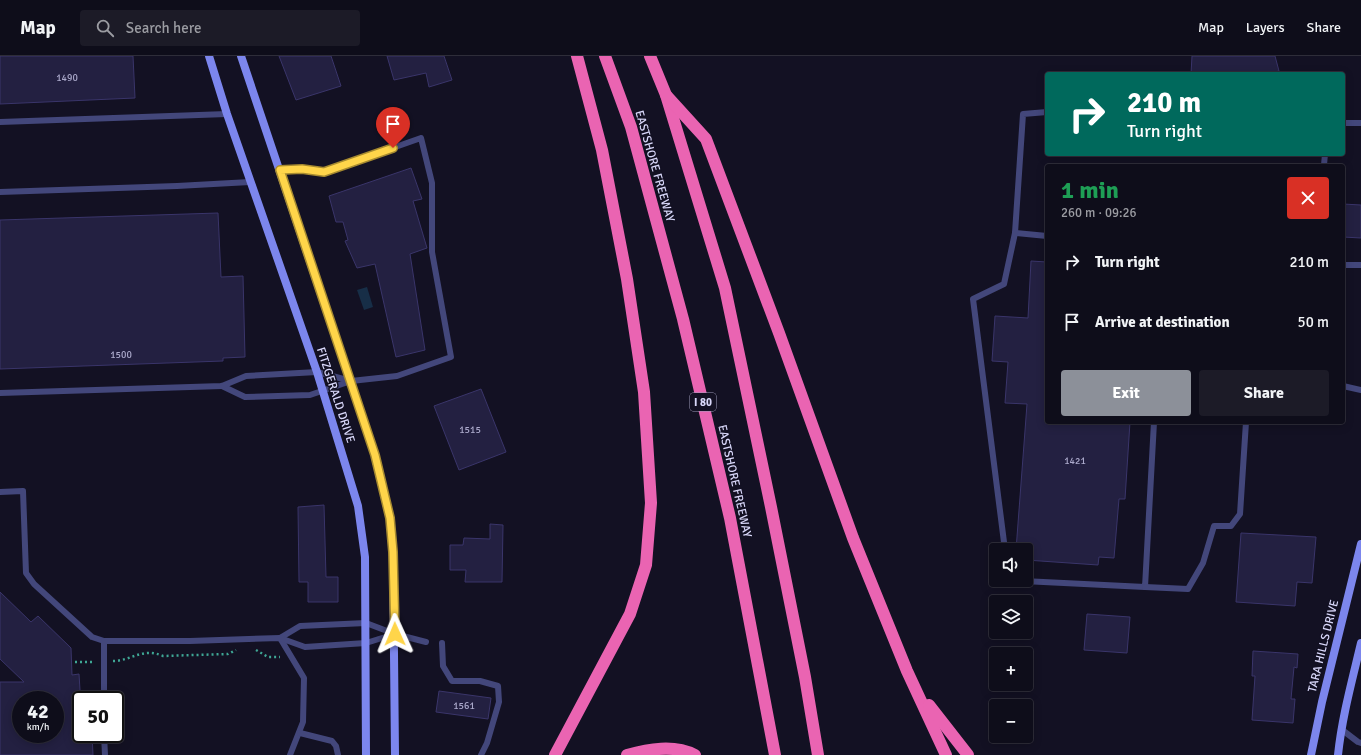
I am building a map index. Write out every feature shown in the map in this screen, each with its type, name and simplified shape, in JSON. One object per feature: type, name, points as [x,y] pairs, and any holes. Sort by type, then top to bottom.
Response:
[{"type":"highway","points":[[555,755],[630,614],[646,565],[651,503],[644,392],[627,279],[602,150],[577,56]]},
{"type":"highway","name":"EASTSHORE FREEWAY","points":[[605,56],[631,126],[684,326],[730,518],[776,755]]},
{"type":"highway","points":[[650,56],[666,95],[725,288],[805,677],[818,755]]},
{"type":"highway","points":[[666,95],[706,139],[779,333],[853,538],[907,671],[946,755]]},
{"type":"highway","points":[[907,671],[933,712],[968,755]]},
{"type":"highway","points":[[626,755],[665,747],[695,755]]},
{"type":"main road","name":"FITZGERALD DRIVE","points":[[209,56],[250,182],[317,372],[358,506],[365,557],[366,755]]},
{"type":"main road","name":"FITZGERALD DRIVE","points":[[242,56],[375,455],[390,518],[393,552],[395,634],[395,755]]},
{"type":"main road","name":"TARA HILLS DRIVE","points":[[1311,755],[1322,702],[1361,544]]},
{"type":"main road","points":[[1338,755],[1341,728],[1358,669],[1361,643]]},
{"type":"main road","points":[[1308,755],[1315,739]]},
{"type":"lane","points":[[1004,543],[972,299],[1004,284],[1015,233],[1023,114],[1045,112]]},
{"type":"lane","points":[[0,122],[227,114]]},
{"type":"lane","points":[[1345,123],[1361,123]]},
{"type":"lane","points":[[222,386],[246,397],[310,395],[351,381],[397,376],[451,357],[432,252],[432,183],[421,138],[324,172],[302,169],[280,170]]},
{"type":"lane","points":[[0,192],[250,182]]},
{"type":"lane","points":[[1015,233],[1045,236]]},
{"type":"lane","points":[[1345,265],[1361,265]]},
{"type":"lane","points":[[0,393],[222,386],[246,376],[317,372],[351,381]]},
{"type":"lane","points":[[1345,386],[1361,390]]},
{"type":"lane","points":[[1145,587],[1154,424]]},
{"type":"lane","points":[[1033,581],[1188,589],[1203,563],[1214,526],[1231,526],[1240,514],[1246,424]]},
{"type":"lane","points":[[0,492],[23,491],[26,573],[34,584],[92,637],[104,641],[190,641],[280,638],[305,646],[366,643],[395,634]]},
{"type":"lane","points":[[280,638],[300,626],[366,623],[395,634],[426,642]]},
{"type":"lane","points":[[280,638],[304,678],[303,722],[300,733],[290,755]]},
{"type":"lane","points":[[104,641],[104,691]]},
{"type":"lane","points":[[442,643],[443,666],[452,681],[480,682],[498,686],[500,702],[487,743],[481,755]]},
{"type":"lane","points":[[1341,728],[1361,743]]},
{"type":"lane","points":[[300,733],[332,741],[336,746],[338,755]]},
{"type":"lane","points":[[104,743],[105,755]]},
{"type":"path","points":[[255,649],[268,656],[291,656]]},
{"type":"path","points":[[75,662],[117,661],[137,655],[156,653],[163,656],[228,654],[237,650]]},
{"type":"water","points":[[367,287],[373,307],[364,310],[357,290]]},
{"type":"building","points":[[0,56],[133,56],[135,98],[0,104]]},
{"type":"building","points":[[279,56],[331,56],[341,86],[296,100]]},
{"type":"building","points":[[387,56],[444,56],[452,80],[429,87],[426,73],[394,80]]},
{"type":"building","points":[[1192,56],[1275,56],[1279,71],[1275,72],[1191,72]]},
{"type":"building","points":[[411,168],[422,199],[413,201],[427,248],[410,254],[425,350],[396,357],[375,264],[357,268],[345,241],[348,240],[343,222],[336,222],[329,196]]},
{"type":"building","points":[[1345,204],[1361,205],[1361,238],[1345,237]]},
{"type":"building","points":[[218,213],[221,277],[243,276],[245,357],[223,358],[223,361],[0,369],[0,220]]},
{"type":"building","points":[[1031,261],[1045,262],[1045,424],[1130,424],[1125,499],[1119,499],[1114,558],[1099,557],[1098,565],[1033,560],[1033,543],[1017,543],[1027,404],[1005,403],[1008,362],[992,361],[995,316],[1028,318]]},
{"type":"building","points":[[481,389],[506,452],[459,470],[434,406]]},
{"type":"building","points":[[324,505],[326,577],[338,577],[338,602],[308,602],[308,582],[299,582],[298,507]]},
{"type":"building","points":[[490,524],[503,525],[502,582],[465,582],[466,570],[450,570],[450,545],[463,545],[464,538],[490,539]]},
{"type":"building","points":[[1241,533],[1316,537],[1312,583],[1297,582],[1295,606],[1236,602]]},
{"type":"building","points":[[0,592],[31,622],[38,616],[71,648],[72,675],[79,674],[80,691],[72,691],[72,743],[92,743],[93,755],[0,755],[0,682],[24,682],[0,659]]},
{"type":"building","points":[[1087,614],[1130,617],[1127,653],[1084,650]]},
{"type":"building","points":[[1253,651],[1298,654],[1297,668],[1294,667],[1291,699],[1295,699],[1293,723],[1252,720],[1255,676],[1252,676]]},
{"type":"building","points":[[439,691],[491,698],[488,719],[436,712]]},
{"type":"route","points":[[393,148],[324,172],[302,169],[280,170],[375,455],[390,518],[393,552],[395,634]]}]
